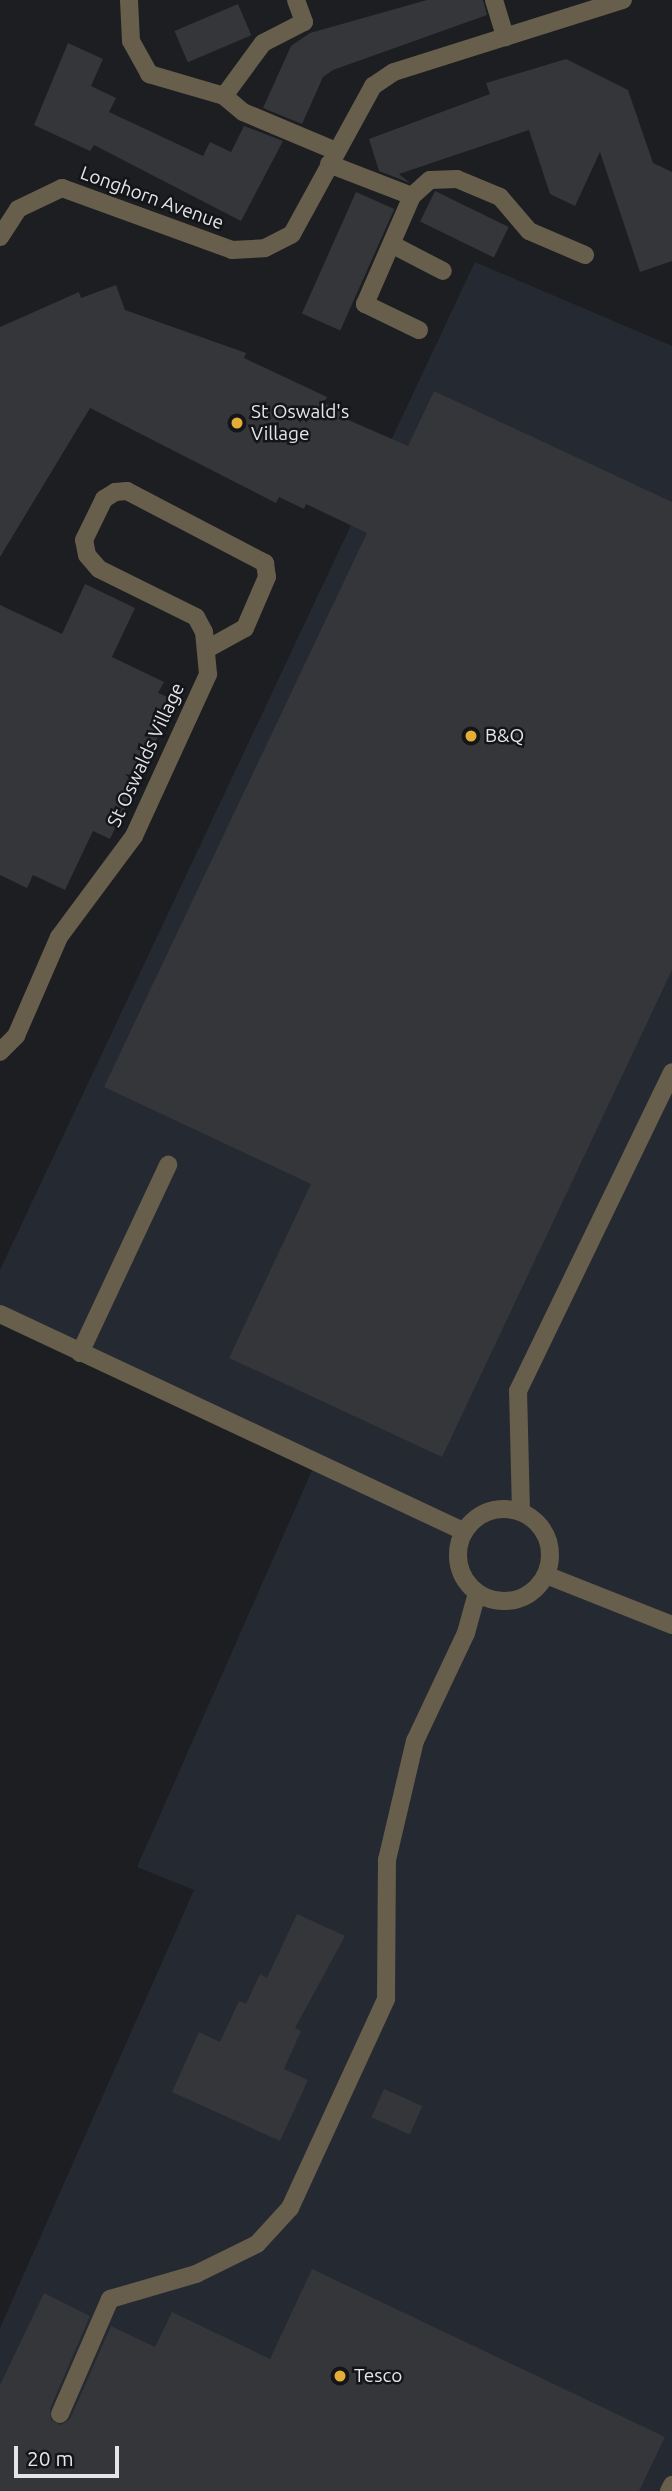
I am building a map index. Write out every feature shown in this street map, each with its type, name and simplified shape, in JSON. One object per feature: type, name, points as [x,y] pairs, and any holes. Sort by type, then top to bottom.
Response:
[{"type":"street","points":[[129,0],[131,41],[149,74],[224,96],[243,112],[412,196]]},
{"type":"street","points":[[224,96],[263,43],[304,22],[296,0]]},
{"type":"street","points":[[494,0],[505,37]]},
{"type":"street","name":"Longhorn Avenue","points":[[0,237],[18,209],[62,188],[232,250],[265,248],[292,234],[373,86],[394,72],[623,0]]},
{"type":"street","points":[[419,330],[365,304],[393,245],[412,196],[430,180],[457,179],[500,197],[529,231],[585,254]]},
{"type":"street","points":[[393,245],[443,271]]},
{"type":"street","name":"St Oswalds Village","points":[[0,1052],[16,1036],[59,937],[134,836],[208,674],[207,649],[195,617],[99,569],[87,555],[85,540],[104,499],[115,492],[139,497],[265,563],[267,577],[245,628],[207,649]]},
{"type":"street","points":[[522,1512],[518,1391],[672,1072]]},
{"type":"street","points":[[80,1353],[168,1165]]},
{"type":"street","points":[[0,1314],[463,1531]]},
{"type":"street","points":[[488,1511],[522,1512],[545,1533],[546,1575],[517,1599],[477,1593],[458,1567],[463,1531],[488,1511]]},
{"type":"street","points":[[546,1575],[672,1625]]},
{"type":"street","points":[[60,2414],[110,2299],[196,2274],[245,2250],[290,2208],[386,1999],[387,1860],[415,1741],[466,1633],[477,1593]]},
{"type":"street","points":[[669,2491],[672,2485]]},
{"type":"shaded area","points":[[475,262],[672,346],[672,2491],[0,2491],[0,2328],[194,1890],[137,1867],[314,1466],[0,1314],[0,1270]]},
{"type":"building","points":[[427,0],[483,0],[487,15],[333,70],[323,77],[302,124],[263,108],[291,46],[310,33]]},
{"type":"building","points":[[238,4],[251,35],[188,62],[174,31]]},
{"type":"building","points":[[68,43],[103,59],[91,86],[116,98],[109,112],[203,156],[210,142],[231,152],[244,126],[283,141],[241,221],[94,145],[90,151],[34,125]]},
{"type":"building","points":[[566,59],[628,90],[653,163],[672,172],[672,261],[640,272],[600,152],[575,206],[550,194],[529,130],[399,174],[410,183],[379,171],[369,139],[490,94],[486,83]]},
{"type":"building","points":[[435,191],[509,227],[494,258],[420,222]]},
{"type":"building","points":[[356,192],[394,209],[340,331],[302,314]]},
{"type":"building","name":"B&Q","points":[[116,285],[125,310],[246,353],[244,358],[327,397],[324,403],[348,415],[346,419],[408,446],[434,391],[672,502],[672,970],[442,1457],[229,1358],[311,1184],[104,1087],[367,533],[306,504],[304,509],[279,497],[276,503],[90,408],[0,557],[0,327],[79,292],[81,298]]},
{"type":"building","points":[[85,584],[135,608],[112,657],[164,682],[158,693],[175,700],[110,839],[93,831],[65,890],[33,875],[27,888],[0,875],[0,605],[62,634]]},
{"type":"building","points":[[297,1914],[345,1936],[295,2028],[301,2031],[284,2069],[308,2080],[280,2141],[172,2092],[199,2032],[220,2042],[239,2001],[246,2004],[260,1974],[267,1978]]},
{"type":"building","points":[[384,2089],[422,2106],[410,2134],[371,2117]]},
{"type":"building","name":"Tesco","points":[[312,2269],[665,2437],[639,2491],[0,2491],[0,2385],[44,2293],[90,2316],[50,2409],[51,2420],[61,2425],[70,2419],[111,2326],[155,2347],[172,2312],[270,2359]]},
{"type":"place","name":"St Oswald's Village","points":[[237,423]]},
{"type":"place","name":"B&Q","points":[[471,736]]},
{"type":"place","name":"Tesco","points":[[340,2376]]}]
